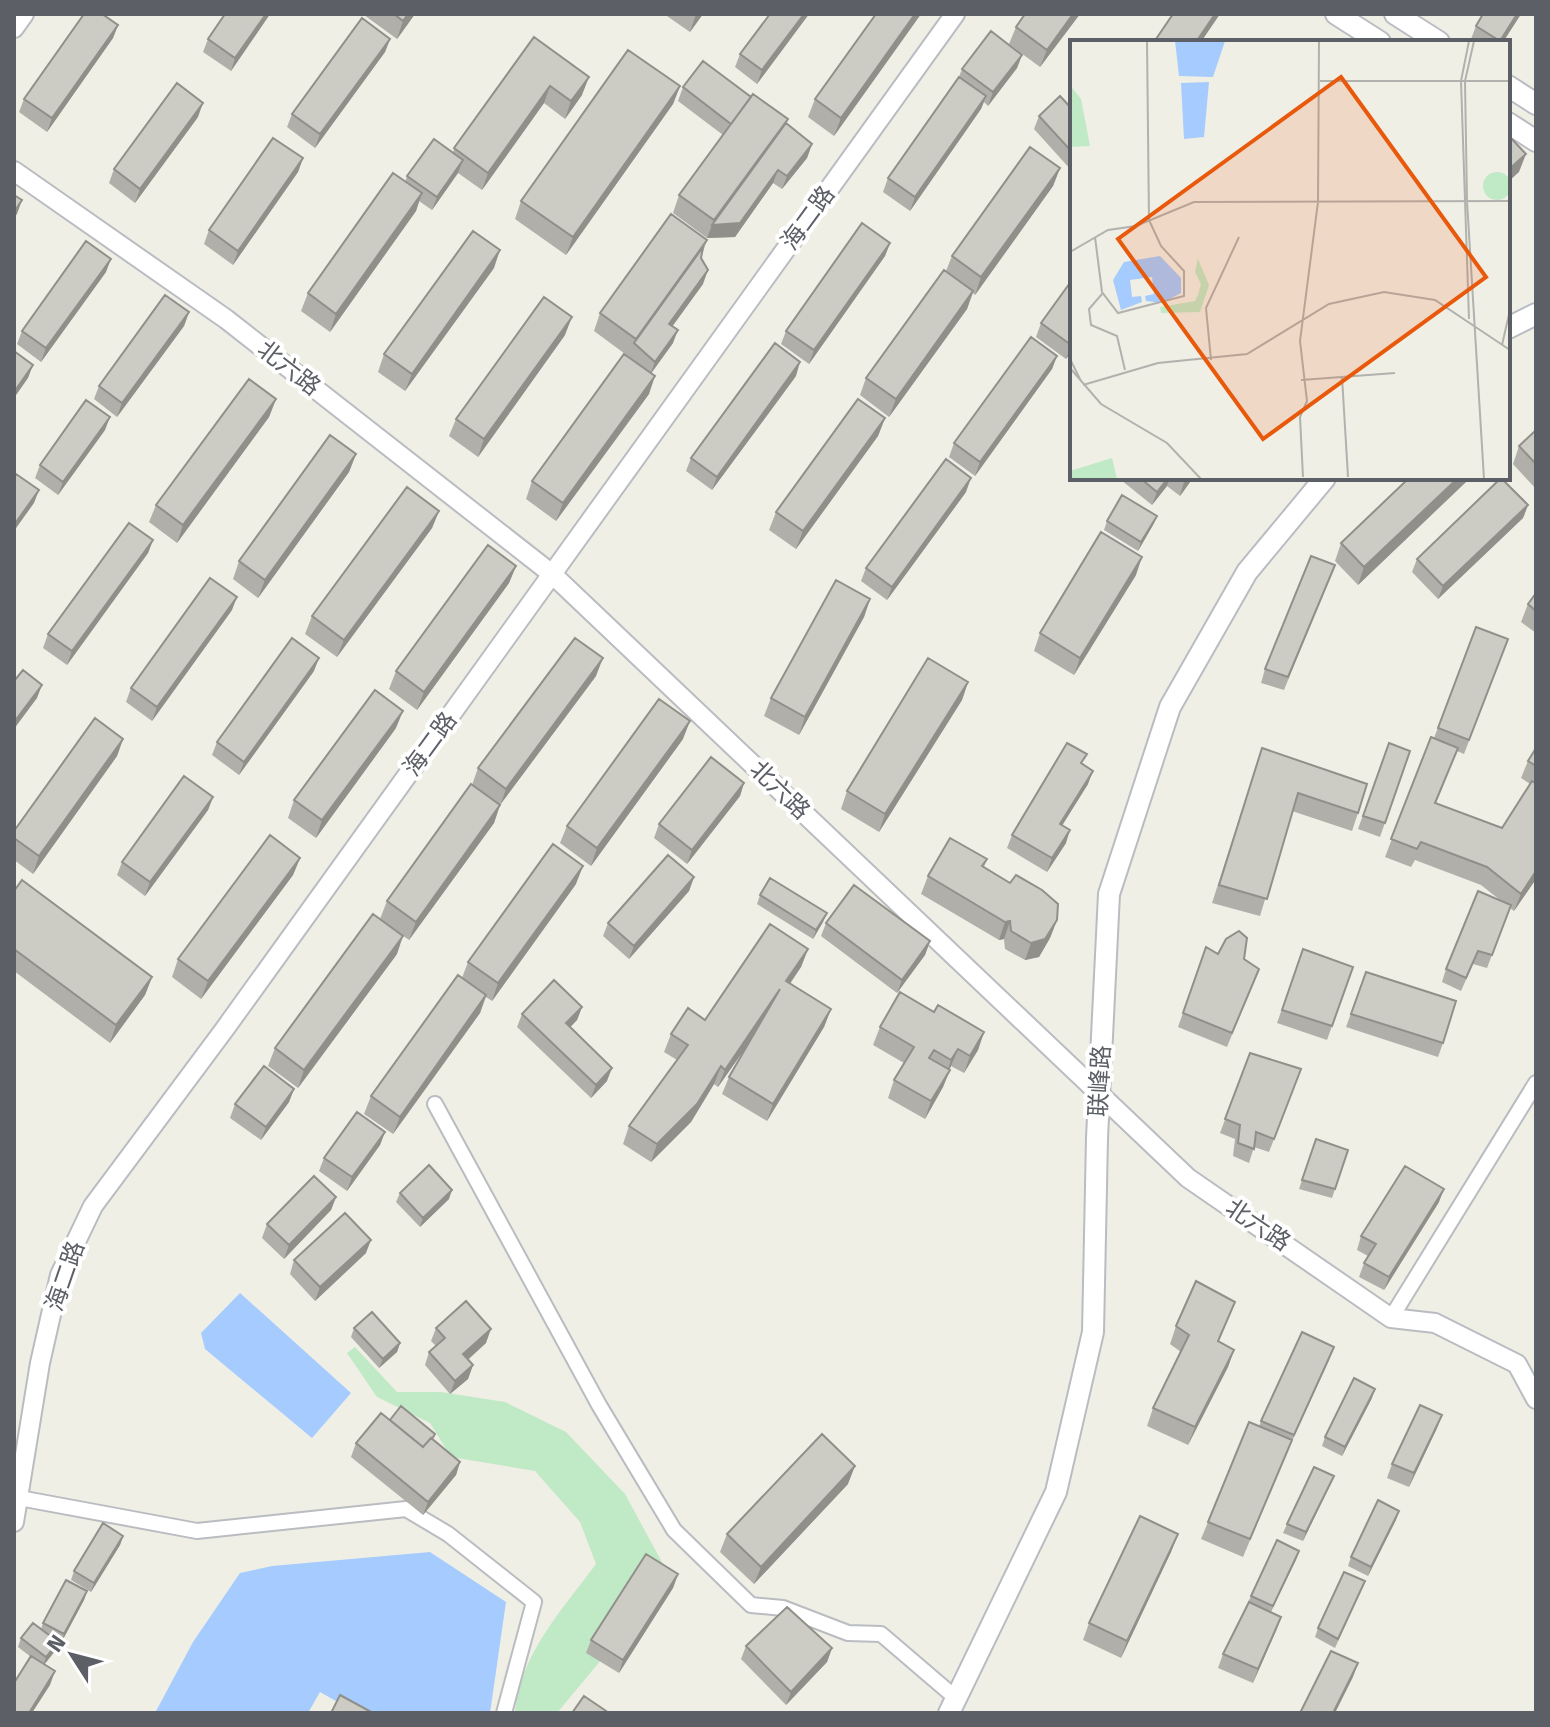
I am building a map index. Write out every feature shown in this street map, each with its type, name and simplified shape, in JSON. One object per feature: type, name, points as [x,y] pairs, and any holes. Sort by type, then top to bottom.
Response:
[{"type":"main road","points":[[1336,14],[1377,40]]},
{"type":"main road","points":[[1395,14],[1436,40]]},
{"type":"main road","points":[[1510,87],[1536,104]]},
{"type":"main road","points":[[1510,124],[1536,141]]},
{"type":"main road","points":[[1510,327],[1536,314]]},
{"type":"main road","name":"联峰路","points":[[953,1706],[1056,1492],[1093,1332],[1099,1093],[1109,894],[1170,707],[1247,572],[1323,480]]},
{"type":"street","points":[[14,28],[24,14]]},
{"type":"street","name":"海二路","points":[[14,1522],[40,1363],[60,1275],[93,1206],[955,14]]},
{"type":"street","name":"北六路","points":[[14,171],[226,319],[552,574],[1188,1178],[1391,1318],[1435,1323],[1517,1364],[1536,1399]]},
{"type":"street","points":[[1391,1318],[1530,1105],[1536,1083]]},
{"type":"street","points":[[435,1104],[599,1405],[674,1530],[751,1605],[783,1608],[848,1633],[881,1634],[953,1706]]},
{"type":"street","points":[[17,1498],[197,1531],[406,1509],[448,1534],[534,1602],[504,1713]]},
{"type":"green space","points":[[355,1347],[397,1392],[441,1392],[505,1402],[566,1432],[625,1494],[670,1577],[557,1713],[515,1713],[525,1671],[534,1652],[596,1564],[580,1522],[535,1471],[451,1457],[430,1423],[377,1397],[347,1353]]},
{"type":"water","points":[[240,1293],[351,1393],[312,1438],[205,1349],[201,1333]]},
{"type":"water","points":[[430,1552],[506,1602],[490,1713],[357,1713],[320,1692],[308,1713],[155,1713],[193,1642],[240,1573],[272,1566]]},
{"type":"building","points":[[84,14],[102,14],[118,25],[52,118],[24,99]]},
{"type":"building","points":[[225,14],[266,14],[235,58],[208,39]]},
{"type":"building","points":[[394,14],[408,14],[403,21]]},
{"type":"building","points":[[770,14],[804,14],[762,70],[740,54]]},
{"type":"building","points":[[876,14],[915,14],[841,118],[815,99]]},
{"type":"building","points":[[1025,14],[1073,14],[1047,50],[1016,27]]},
{"type":"building","points":[[1173,14],[1215,14],[1197,40],[1155,40]]},
{"type":"building","points":[[1483,14],[1517,14],[1501,40],[1476,26]]},
{"type":"building","points":[[362,18],[390,39],[320,134],[292,114]]},
{"type":"building","points":[[991,31],[1022,55],[993,92],[962,69]]},
{"type":"building","points":[[534,37],[589,77],[571,101],[550,86],[488,173],[454,148]]},
{"type":"building","points":[[628,50],[680,86],[573,237],[521,201]]},
{"type":"building","points":[[703,61],[751,97],[731,124],[683,87]]},
{"type":"building","points":[[959,77],[986,96],[915,197],[888,178]]},
{"type":"building","points":[[177,83],[203,103],[140,189],[114,169]]},
{"type":"building","points":[[753,94],[788,119],[714,220],[679,195]]},
{"type":"building","points":[[1060,96],[1070,107],[1070,150],[1039,116]]},
{"type":"building","points":[[786,123],[812,144],[787,176],[778,170],[740,223],[712,225]]},
{"type":"building","points":[[1510,137],[1526,154],[1510,168]]},
{"type":"building","points":[[273,138],[303,158],[238,251],[209,230]]},
{"type":"building","points":[[434,139],[463,160],[437,197],[407,176]]},
{"type":"building","points":[[1030,147],[1060,168],[981,277],[952,256]]},
{"type":"building","points":[[393,173],[422,193],[336,314],[308,293]]},
{"type":"building","points":[[14,195],[22,200],[14,212]]},
{"type":"building","points":[[671,214],[707,240],[636,339],[600,313]]},
{"type":"building","points":[[862,223],[890,243],[814,350],[786,331]]},
{"type":"building","points":[[473,231],[500,250],[412,374],[384,354]]},
{"type":"building","points":[[86,241],[111,259],[46,348],[22,331]]},
{"type":"building","points":[[703,247],[701,258],[708,270],[669,324],[678,330],[655,362],[634,343]]},
{"type":"building","points":[[944,270],[973,291],[896,399],[866,378]]},
{"type":"building","points":[[1070,283],[1070,344],[1041,323]]},
{"type":"building","points":[[165,295],[189,312],[122,403],[99,386]]},
{"type":"building","points":[[544,297],[572,317],[484,439],[456,419]]},
{"type":"building","points":[[1031,337],[1057,356],[980,462],[954,443]]},
{"type":"building","points":[[775,343],[800,362],[717,477],[691,458]]},
{"type":"building","points":[[14,351],[33,365],[14,392]]},
{"type":"building","points":[[624,354],[655,376],[563,503],[532,481]]},
{"type":"building","points":[[249,379],[276,399],[183,525],[156,505]]},
{"type":"building","points":[[858,399],[885,418],[803,531],[776,512]]},
{"type":"building","points":[[86,400],[110,417],[63,482],[40,465]]},
{"type":"building","points":[[1536,430],[1536,464],[1519,446]]},
{"type":"building","points":[[330,435],[356,454],[265,580],[239,561]]},
{"type":"building","points":[[946,459],[971,478],[892,587],[866,568]]},
{"type":"building","points":[[16,474],[39,490],[14,525],[14,477]]},
{"type":"building","points":[[1142,480],[1166,480],[1157,492]]},
{"type":"building","points":[[1407,480],[1456,480],[1364,567],[1341,543]]},
{"type":"building","points":[[1499,480],[1503,480],[1528,505],[1443,586],[1417,559]]},
{"type":"building","points":[[407,487],[439,511],[344,640],[312,616]]},
{"type":"building","points":[[1122,495],[1157,516],[1141,542],[1107,521]]},
{"type":"building","points":[[129,523],[153,540],[72,651],[48,634]]},
{"type":"building","points":[[1101,532],[1142,557],[1080,658],[1040,633]]},
{"type":"building","points":[[488,545],[516,566],[424,692],[396,671]]},
{"type":"building","points":[[1311,556],[1335,565],[1288,677],[1265,669]]},
{"type":"building","points":[[210,578],[237,597],[157,707],[131,688]]},
{"type":"building","points":[[836,580],[870,599],[805,717],[771,698]]},
{"type":"building","points":[[1536,593],[1536,611],[1528,604]]},
{"type":"building","points":[[1476,627],[1508,639],[1469,740],[1438,728]]},
{"type":"building","points":[[292,638],[319,658],[244,762],[217,742]]},
{"type":"building","points":[[575,638],[603,658],[506,789],[478,768]]},
{"type":"building","points":[[928,658],[968,682],[885,814],[847,791]]},
{"type":"building","points":[[23,670],[42,685],[14,722],[14,681]]},
{"type":"building","points":[[375,690],[403,711],[322,820],[294,800]]},
{"type":"building","points":[[659,699],[690,721],[597,848],[567,826]]},
{"type":"building","points":[[95,718],[123,739],[39,856],[14,838],[14,831]]},
{"type":"building","points":[[1431,737],[1458,748],[1435,803],[1502,828],[1532,781],[1536,783],[1536,871],[1521,894],[1487,867],[1421,842],[1417,849],[1391,839]]},
{"type":"building","points":[[1067,743],[1087,754],[1081,763],[1093,771],[1060,824],[1070,830],[1052,858],[1012,835]]},
{"type":"building","points":[[1389,743],[1410,751],[1385,823],[1363,816]]},
{"type":"building","points":[[1262,748],[1367,784],[1358,813],[1298,793],[1267,899],[1219,885]]},
{"type":"building","points":[[1536,748],[1536,766],[1528,761]]},
{"type":"building","points":[[711,757],[744,783],[692,850],[659,824]]},
{"type":"building","points":[[184,776],[213,797],[150,882],[122,862]]},
{"type":"building","points":[[471,784],[500,805],[416,922],[387,901]]},
{"type":"building","points":[[270,835],[300,858],[208,981],[178,959]]},
{"type":"building","points":[[950,838],[987,859],[982,866],[1010,883],[1016,875],[1042,890],[1058,904],[1057,920],[1045,939],[1031,943],[1011,931],[1010,921],[1005,922],[928,876]]},
{"type":"building","points":[[553,844],[583,866],[498,983],[468,962]]},
{"type":"building","points":[[668,855],[694,877],[634,946],[608,923]]},
{"type":"building","points":[[770,878],[827,913],[816,930],[760,895]]},
{"type":"building","points":[[22,880],[152,977],[116,1025],[14,949],[14,891]]},
{"type":"building","points":[[854,885],[930,941],[902,980],[826,923]]},
{"type":"building","points":[[1478,891],[1511,905],[1492,955],[1478,951],[1466,978],[1446,969]]},
{"type":"building","points":[[373,914],[403,936],[304,1070],[275,1048]]},
{"type":"building","points":[[770,924],[808,949],[786,981],[831,1009],[773,1104],[729,1077],[780,989],[725,1070],[721,1066],[697,1104],[657,1144],[629,1126],[688,1045],[671,1034],[688,1008],[705,1020]]},
{"type":"building","points":[[1239,931],[1247,938],[1244,959],[1259,969],[1232,1033],[1183,1013],[1206,947],[1218,954],[1226,939]]},
{"type":"building","points":[[1303,949],[1353,967],[1332,1026],[1282,1010]]},
{"type":"building","points":[[1366,972],[1456,1001],[1443,1043],[1351,1014]]},
{"type":"building","points":[[458,975],[486,995],[400,1117],[371,1096]]},
{"type":"building","points":[[554,980],[582,1007],[566,1023],[612,1068],[596,1085],[522,1014]]},
{"type":"building","points":[[900,992],[934,1012],[938,1005],[984,1032],[970,1056],[958,1049],[951,1060],[934,1050],[929,1058],[950,1070],[931,1101],[894,1080],[914,1047],[880,1027]]},
{"type":"building","points":[[1250,1053],[1301,1069],[1274,1139],[1256,1132],[1254,1149],[1238,1143],[1240,1125],[1225,1119]]},
{"type":"building","points":[[264,1066],[294,1089],[266,1127],[235,1104]]},
{"type":"building","points":[[357,1112],[385,1132],[352,1177],[324,1158]]},
{"type":"building","points":[[1316,1139],[1348,1150],[1335,1189],[1302,1180]]},
{"type":"building","points":[[429,1165],[452,1190],[423,1218],[400,1193]]},
{"type":"building","points":[[1405,1166],[1444,1189],[1389,1277],[1364,1263],[1376,1244],[1361,1236]]},
{"type":"building","points":[[314,1176],[336,1197],[289,1245],[267,1224]]},
{"type":"building","points":[[345,1213],[371,1240],[320,1287],[294,1260]]},
{"type":"building","points":[[1196,1281],[1235,1302],[1218,1341],[1234,1350],[1195,1427],[1153,1408],[1189,1335],[1176,1326]]},
{"type":"building","points":[[466,1301],[491,1329],[463,1354],[473,1365],[455,1381],[429,1352],[445,1338],[436,1328]]},
{"type":"building","points":[[372,1312],[400,1343],[383,1359],[354,1328]]},
{"type":"building","points":[[1302,1332],[1334,1347],[1294,1435],[1261,1421]]},
{"type":"building","points":[[1354,1378],[1375,1389],[1345,1447],[1325,1437]]},
{"type":"building","points":[[1420,1405],[1442,1415],[1414,1473],[1392,1464]]},
{"type":"building","points":[[401,1406],[435,1434],[423,1447],[390,1420]]},
{"type":"building","points":[[381,1413],[423,1447],[431,1438],[460,1462],[428,1502],[356,1443]]},
{"type":"building","points":[[1249,1422],[1292,1440],[1250,1539],[1208,1522]]},
{"type":"building","points":[[822,1434],[855,1466],[761,1567],[727,1534]]},
{"type":"building","points":[[1314,1467],[1334,1476],[1306,1532],[1287,1524]]},
{"type":"building","points":[[1378,1500],[1399,1511],[1371,1567],[1351,1557]]},
{"type":"building","points":[[1140,1516],[1178,1534],[1127,1641],[1089,1623]]},
{"type":"building","points":[[103,1523],[123,1536],[94,1583],[74,1571]]},
{"type":"building","points":[[1277,1540],[1299,1551],[1273,1606],[1251,1596]]},
{"type":"building","points":[[646,1554],[678,1574],[623,1660],[591,1640]]},
{"type":"building","points":[[1344,1572],[1365,1581],[1338,1639],[1318,1628]]},
{"type":"building","points":[[66,1580],[87,1591],[64,1634],[43,1623]]},
{"type":"building","points":[[1249,1602],[1281,1617],[1258,1669],[1223,1654]]},
{"type":"building","points":[[787,1607],[832,1648],[791,1692],[746,1646]]},
{"type":"building","points":[[33,1623],[58,1642],[46,1657],[21,1638]]},
{"type":"building","points":[[1331,1651],[1358,1663],[1333,1713],[1300,1713]]},
{"type":"building","points":[[31,1656],[55,1671],[29,1713],[14,1713],[14,1683]]},
{"type":"building","points":[[340,1695],[373,1713],[331,1713]]},
{"type":"building","points":[[584,1696],[609,1713],[572,1713]]}]
